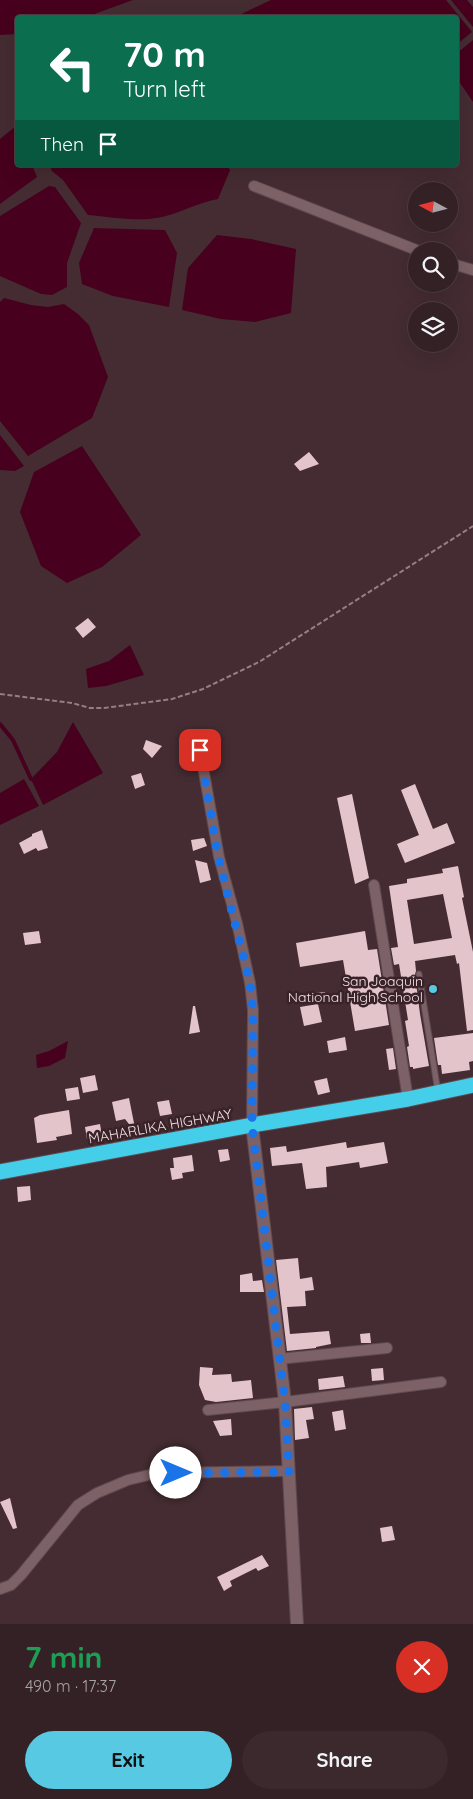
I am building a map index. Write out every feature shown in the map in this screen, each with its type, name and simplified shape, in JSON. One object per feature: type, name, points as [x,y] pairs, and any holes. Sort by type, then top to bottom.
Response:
[{"type":"highway","name":"MAHARLIKA HIGHWAY","points":[[0,1172],[473,1086]]},
{"type":"street","points":[[254,186],[408,247]]},
{"type":"street","points":[[458,265],[473,270]]},
{"type":"street","points":[[200,750],[218,856],[250,983],[253,1010],[252,1125],[285,1402],[297,1624]]},
{"type":"street","points":[[374,885],[408,1099]]},
{"type":"street","points":[[279,1359],[387,1348]]},
{"type":"street","points":[[208,1410],[441,1382]]},
{"type":"street","points":[[0,1589],[11,1585],[22,1575],[78,1505],[97,1493],[128,1480],[158,1473],[289,1472]]},
{"type":"lane","points":[[419,974],[438,1092]]},
{"type":"path","points":[[0,694],[72,703],[90,708],[104,708],[172,699],[203,689],[259,662],[473,526]]},
{"type":"shaded area","points":[[0,0],[133,0],[92,15],[15,15],[15,34],[0,35]]},
{"type":"shaded area","points":[[271,0],[446,0],[458,15],[239,15]]},
{"type":"shaded area","points":[[451,0],[467,0],[473,7],[473,27]]},
{"type":"shaded area","points":[[459,16],[472,32],[459,43]]},
{"type":"shaded area","points":[[473,40],[473,102],[459,81],[459,52]]},
{"type":"shaded area","points":[[15,127],[15,167],[33,167],[37,177],[0,204],[0,139]]},
{"type":"shaded area","points":[[50,167],[228,167],[230,170],[218,199],[166,216],[147,219],[88,215],[63,180]]},
{"type":"shaded area","points":[[49,186],[55,187],[81,223],[67,263],[67,287],[52,295],[41,294],[0,276],[0,216]]},
{"type":"shaded area","points":[[94,228],[165,230],[177,253],[169,307],[113,296],[82,284],[79,263]]},
{"type":"shaded area","points":[[217,235],[251,239],[296,249],[291,313],[255,322],[221,319],[182,310],[188,268]]},
{"type":"shaded area","points":[[4,298],[48,307],[64,304],[78,314],[89,325],[108,377],[92,418],[28,456],[0,421],[0,302]]},
{"type":"shaded area","points":[[0,435],[24,466],[15,471],[0,470]]},
{"type":"shaded area","points":[[82,446],[141,535],[102,567],[67,583],[41,566],[20,512],[34,472]]},
{"type":"shaded area","points":[[130,645],[144,675],[106,686],[88,688],[86,669],[109,661]]},
{"type":"shaded area","points":[[73,722],[103,773],[43,805],[31,779],[57,752]]},
{"type":"shaded area","points":[[24,779],[39,806],[0,825],[0,793]]},
{"type":"shaded area","points":[[68,1041],[65,1058],[49,1066],[37,1068],[36,1055],[49,1051]]},
{"type":"building","points":[[309,452],[319,464],[300,471],[294,464]]},
{"type":"building","points":[[88,618],[96,627],[83,638],[75,628]]},
{"type":"building","points":[[146,740],[162,746],[152,758],[143,749]]},
{"type":"building","points":[[141,773],[145,785],[135,789],[131,776]]},
{"type":"building","points":[[415,784],[433,829],[447,823],[455,843],[405,863],[397,844],[419,835],[401,790]]},
{"type":"building","points":[[352,794],[369,878],[355,884],[337,798]]},
{"type":"building","points":[[42,830],[48,848],[38,851],[36,848],[24,854],[19,843]]},
{"type":"building","points":[[204,838],[207,846],[193,851],[191,840]]},
{"type":"building","points":[[195,860],[207,863],[211,880],[200,883]]},
{"type":"building","points":[[458,866],[464,897],[462,898],[473,952],[473,1030],[467,1031],[459,963],[457,964],[455,955],[415,961],[420,1014],[429,1066],[413,1069],[413,1067],[410,1067],[407,1047],[409,1046],[405,1021],[408,1020],[399,964],[394,965],[391,948],[398,947],[389,886],[407,883],[407,879],[443,873],[442,869]],"holes":[[[443,894],[452,938],[414,944],[407,900]]]},
{"type":"building","points":[[39,931],[41,943],[25,945],[23,933]]},
{"type":"building","points":[[365,931],[368,950],[377,949],[389,1025],[355,1031],[343,960],[300,967],[296,943]]},
{"type":"building","points":[[325,992],[327,1001],[318,1002],[316,993]]},
{"type":"building","points":[[318,1004],[322,1022],[304,1026],[300,1007]]},
{"type":"building","points":[[193,1006],[195,1006],[200,1032],[189,1034]]},
{"type":"building","points":[[473,1033],[473,1061],[469,1062],[470,1070],[442,1074],[441,1065],[438,1065],[434,1038]]},
{"type":"building","points":[[345,1037],[347,1050],[329,1053],[327,1041]]},
{"type":"building","points":[[393,1048],[396,1069],[389,1070],[386,1049]]},
{"type":"building","points":[[95,1075],[98,1090],[83,1093],[80,1078]]},
{"type":"building","points":[[327,1078],[330,1092],[318,1095],[314,1081]]},
{"type":"building","points":[[78,1087],[80,1099],[67,1101],[65,1089]]},
{"type":"building","points":[[129,1098],[136,1133],[125,1119],[116,1121],[112,1102]]},
{"type":"building","points":[[169,1100],[172,1114],[160,1116],[157,1102]]},
{"type":"building","points":[[69,1110],[72,1134],[56,1137],[57,1140],[37,1143],[34,1118],[40,1115]]},
{"type":"building","points":[[100,1124],[102,1136],[87,1139],[85,1127]]},
{"type":"building","points":[[346,1142],[347,1148],[384,1142],[388,1163],[360,1168],[359,1162],[326,1167],[327,1187],[306,1189],[302,1163],[272,1166],[270,1148],[286,1146],[287,1152]]},
{"type":"building","points":[[228,1149],[230,1160],[220,1162],[218,1150]]},
{"type":"building","points":[[192,1155],[194,1171],[182,1173],[183,1178],[172,1180],[170,1168],[174,1168],[173,1158]]},
{"type":"building","points":[[30,1186],[31,1200],[18,1202],[17,1187]]},
{"type":"building","points":[[298,1258],[300,1279],[312,1277],[314,1290],[305,1291],[306,1306],[287,1307],[290,1334],[329,1331],[331,1344],[316,1348],[287,1351],[276,1260]]},
{"type":"building","points":[[252,1273],[253,1281],[262,1280],[264,1292],[240,1292],[240,1275]]},
{"type":"building","points":[[370,1333],[371,1343],[361,1343],[360,1334]]},
{"type":"building","points":[[200,1367],[213,1368],[212,1375],[231,1374],[232,1382],[251,1380],[253,1398],[216,1402],[205,1400],[199,1385]]},
{"type":"building","points":[[383,1368],[384,1380],[372,1381],[371,1369]]},
{"type":"building","points":[[343,1376],[345,1387],[319,1390],[318,1379]]},
{"type":"building","points":[[312,1407],[314,1419],[306,1420],[309,1438],[295,1440],[294,1409]]},
{"type":"building","points":[[343,1410],[346,1429],[335,1431],[332,1412]]},
{"type":"building","points":[[231,1419],[232,1435],[220,1436],[213,1421]]},
{"type":"building","points":[[10,1498],[17,1528],[13,1529],[0,1502]]},
{"type":"building","points":[[392,1526],[395,1540],[382,1542],[380,1528]]},
{"type":"building","points":[[262,1555],[269,1566],[258,1571],[256,1568],[230,1581],[232,1586],[224,1591],[217,1577]]},
{"type":"waterway","points":[[0,724],[13,740],[31,779]]},
{"type":"place","name":"San Joaquin National High School","points":[[433,989]]},
{"type":"route","points":[[176,1473],[289,1472],[285,1402],[252,1125],[253,1010],[250,983],[218,856],[200,750]]}]
